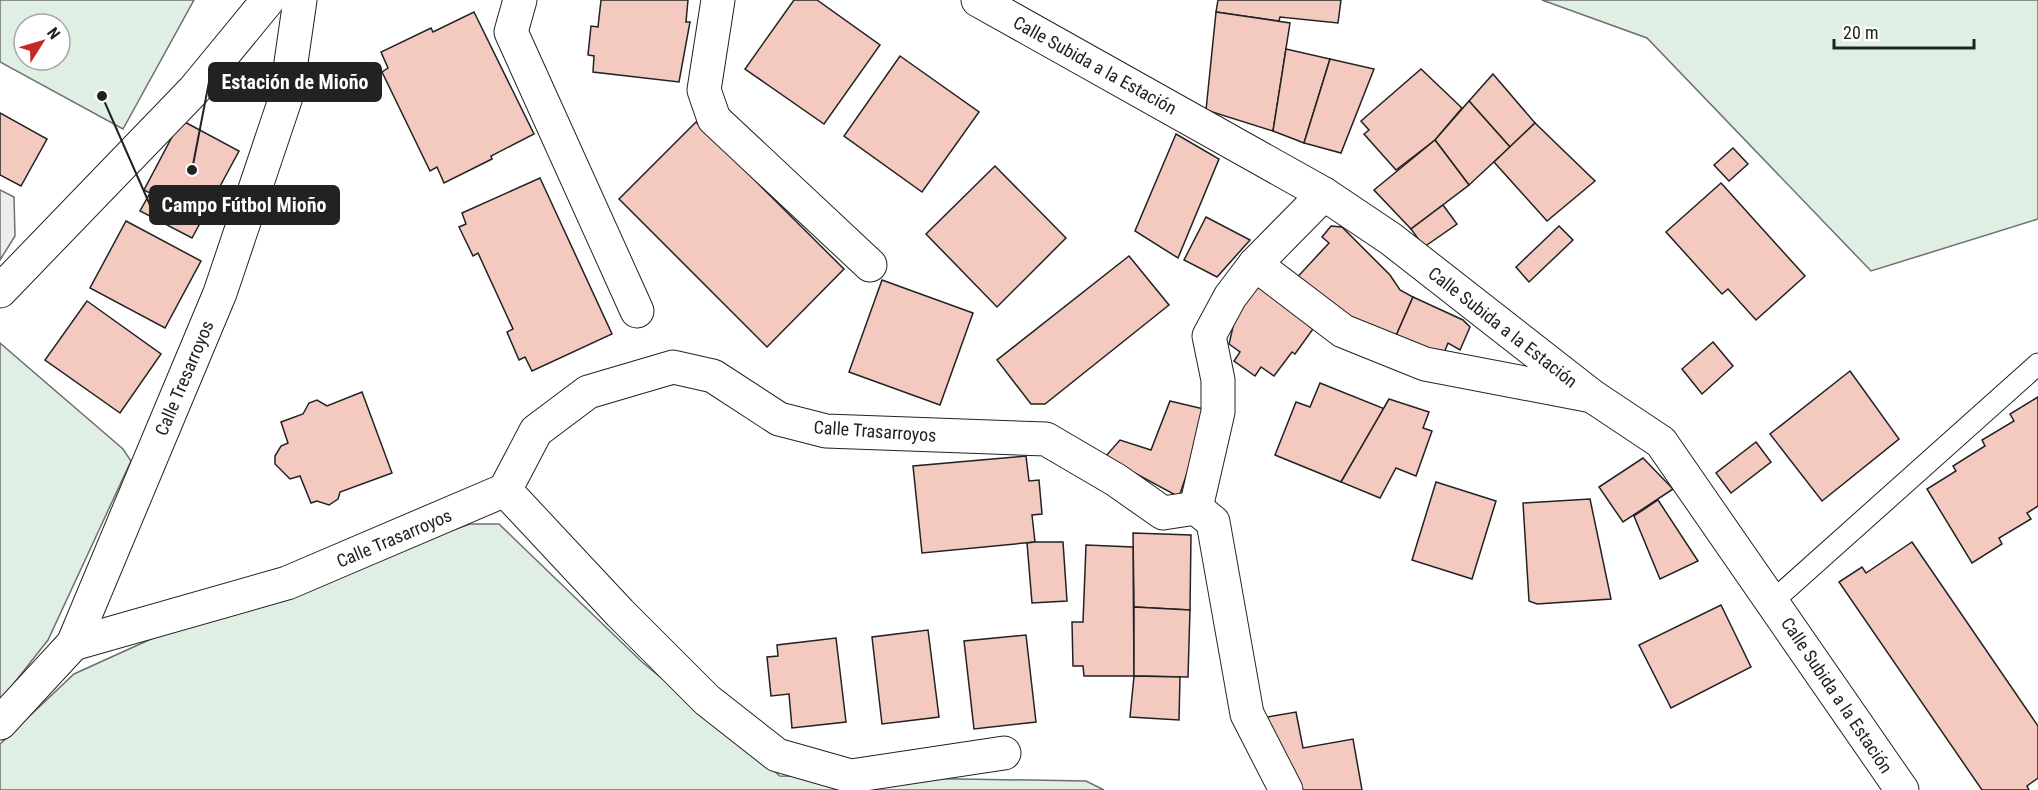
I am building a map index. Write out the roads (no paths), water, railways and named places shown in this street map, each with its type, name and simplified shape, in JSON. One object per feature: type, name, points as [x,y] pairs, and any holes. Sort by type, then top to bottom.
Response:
[{"type":"street","points":[[0,291],[194,90],[268,0]]},
{"type":"street","name":"Calle Tresarroyos","points":[[0,723],[73,644],[219,293],[286,97],[300,0]]},
{"type":"street","points":[[519,0],[511,32],[637,311]]},
{"type":"street","points":[[718,0],[704,90],[714,119],[870,265]]},
{"type":"street","name":"Calle Subida a la Estación","points":[[978,0],[1324,194],[1391,239],[1592,396],[1661,442],[1902,790]]},
{"type":"street","points":[[1286,790],[1247,714],[1213,522],[1196,508],[1218,412],[1218,380],[1209,336],[1230,297],[1255,264],[1324,194]]},
{"type":"street","points":[[1255,264],[1343,331],[1425,364],[1592,396]]},
{"type":"street","name":"Calle Trasarroyos","points":[[73,644],[287,583],[505,490],[536,431],[588,392],[673,367],[713,376],[779,419],[826,431],[1046,439],[1116,480],[1163,513],[1196,508]]},
{"type":"street","points":[[505,490],[620,613],[707,700],[777,754],[851,776],[1004,753]]},
{"type":"lane","points":[[1773,601],[2038,364]]},
{"type":"place","name":"Campo Fútbol Mioño","points":[[102,96]]},
{"type":"place","name":"Estación de Mioño","points":[[192,170]]}]
